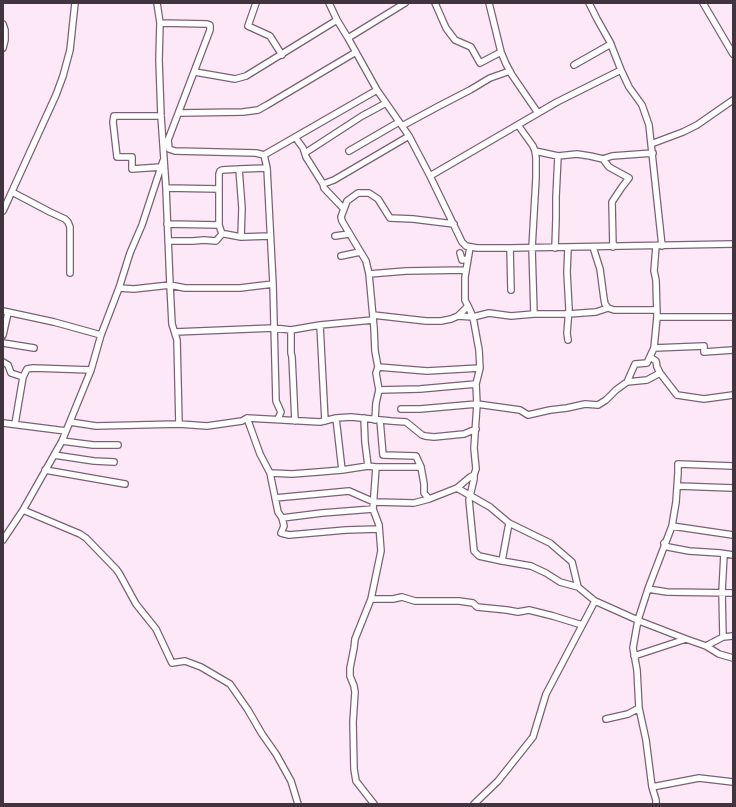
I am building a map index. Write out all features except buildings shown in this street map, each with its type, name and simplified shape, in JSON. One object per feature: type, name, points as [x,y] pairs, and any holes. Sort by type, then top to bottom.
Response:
[{"type":"street","points":[[3,211],[56,95],[63,76],[70,50],[75,3]]},
{"type":"street","points":[[157,3],[160,23],[159,60],[161,116],[172,324],[177,340],[179,424]]},
{"type":"street","points":[[256,3],[248,26],[270,36],[282,55]]},
{"type":"street","points":[[329,3],[337,20],[377,90],[409,136],[462,242],[466,246],[477,248],[568,248],[733,244]]},
{"type":"street","points":[[348,38],[405,3]]},
{"type":"street","points":[[435,3],[446,28],[455,40],[471,46],[480,63],[501,52]]},
{"type":"street","points":[[489,3],[501,52],[510,71],[538,113]]},
{"type":"street","points":[[401,409],[420,409],[477,404],[520,410],[528,415],[585,404],[598,405],[627,382],[635,364],[648,362],[654,348],[657,317],[656,280],[654,271],[659,246],[650,126],[642,105],[629,87],[610,42],[589,3]]},
{"type":"street","points":[[703,3],[733,52]]},
{"type":"street","points":[[195,72],[235,78],[246,76],[337,20]]},
{"type":"street","points":[[160,23],[210,25],[210,30],[195,72],[168,140],[169,149],[175,151],[256,153],[264,155],[377,90]]},
{"type":"street","points":[[3,24],[5,30],[5,40],[3,48]]},
{"type":"street","points":[[574,65],[610,44]]},
{"type":"street","points":[[179,113],[243,112],[258,110],[356,52]]},
{"type":"street","points":[[430,176],[538,113],[621,70]]},
{"type":"street","points":[[349,151],[470,90],[490,78],[510,71]]},
{"type":"street","points":[[651,144],[683,132],[733,100]]},
{"type":"street","points":[[305,153],[362,116],[386,103]]},
{"type":"street","points":[[161,116],[114,116],[112,122],[117,157],[132,158],[132,169],[161,167]]},
{"type":"street","points":[[518,126],[533,146],[536,158],[532,248],[534,314]]},
{"type":"street","points":[[323,184],[334,180],[409,136]]},
{"type":"street","points":[[295,137],[303,148],[306,157],[324,188],[344,209]]},
{"type":"street","points":[[535,151],[558,156],[577,154],[603,159],[612,156],[652,153]]},
{"type":"street","points":[[3,540],[23,510],[62,441],[70,422],[91,370],[101,335],[144,218],[164,155]]},
{"type":"street","points":[[264,155],[267,168],[273,284],[276,401],[281,412],[278,419]]},
{"type":"street","points":[[556,248],[558,156]]},
{"type":"street","points":[[603,159],[609,167],[629,178],[612,202],[613,247]]},
{"type":"street","points":[[222,234],[219,225],[220,171],[267,168]]},
{"type":"street","points":[[239,169],[242,194],[241,237]]},
{"type":"street","points":[[166,188],[219,188]]},
{"type":"street","points":[[12,192],[68,222],[70,227],[70,273]]},
{"type":"street","points":[[429,499],[424,493],[424,484],[416,456],[383,455],[378,420],[379,390],[376,373],[378,367],[375,351],[369,274],[366,261],[349,234],[341,217],[347,201],[358,193],[369,193],[378,199],[390,218],[454,224]]},
{"type":"street","points":[[167,224],[219,225]]},
{"type":"street","points":[[222,234],[241,237],[270,236]]},
{"type":"street","points":[[168,241],[216,241],[222,234]]},
{"type":"street","points":[[335,236],[349,234]]},
{"type":"street","points":[[470,247],[466,270],[465,300],[473,317],[480,368],[476,384],[477,404],[474,448],[476,469],[469,500],[474,551],[479,556],[531,566],[560,582],[578,587],[595,600],[638,620],[706,646],[719,654],[733,658]]},
{"type":"street","points":[[593,247],[600,269],[604,300],[608,308]]},
{"type":"street","points":[[510,248],[511,290]]},
{"type":"street","points":[[568,248],[568,340]]},
{"type":"street","points":[[341,256],[360,252]]},
{"type":"street","points":[[460,253],[462,260],[468,259]]},
{"type":"street","points":[[369,274],[406,271],[466,270]]},
{"type":"street","points":[[119,288],[134,289],[170,285],[185,288],[240,288],[273,284]]},
{"type":"street","points":[[175,332],[274,328],[291,330],[373,317],[441,322],[458,316],[468,306]]},
{"type":"street","points":[[458,316],[473,317],[489,314],[511,316],[568,314],[596,312],[608,308],[614,310],[657,310]]},
{"type":"street","points":[[3,335],[6,312],[54,322],[101,335]]},
{"type":"street","points":[[657,317],[713,318],[733,316]]},
{"type":"street","points":[[320,325],[325,421]]},
{"type":"street","points":[[291,330],[295,421]]},
{"type":"street","points":[[3,343],[34,348]]},
{"type":"street","points":[[654,348],[704,346],[704,352],[733,350]]},
{"type":"street","points":[[650,357],[656,361],[660,373],[677,396],[704,400],[733,395]]},
{"type":"street","points":[[3,362],[8,365],[11,373],[23,377]]},
{"type":"street","points":[[378,367],[427,371],[480,368]]},
{"type":"street","points":[[15,424],[23,377],[27,369],[91,370]]},
{"type":"street","points":[[627,382],[647,380],[660,373]]},
{"type":"street","points":[[379,390],[420,389],[476,384]]},
{"type":"street","points":[[70,422],[96,426],[179,424],[207,426],[242,421],[247,418],[325,421],[336,418],[351,417],[406,422],[422,435],[434,437],[464,434],[476,429]]},
{"type":"street","points":[[247,418],[260,454],[270,473],[278,512],[282,518],[284,526],[281,533],[289,535],[379,529]]},
{"type":"street","points":[[336,418],[342,470]]},
{"type":"street","points":[[364,418],[368,466]]},
{"type":"street","points":[[3,423],[66,431]]},
{"type":"street","points":[[62,441],[118,445]]},
{"type":"street","points":[[54,455],[94,461],[114,462]]},
{"type":"street","points":[[656,804],[652,787],[646,740],[639,708],[637,670],[633,648],[638,620],[664,544],[672,526],[678,464],[733,466]]},
{"type":"street","points":[[270,473],[292,474],[342,470],[368,466],[420,467]]},
{"type":"street","points":[[374,804],[356,781],[352,722],[355,692],[350,676],[350,668],[355,639],[371,598],[381,551],[379,525],[373,509],[376,467]]},
{"type":"street","points":[[45,470],[125,484]]},
{"type":"street","points":[[275,498],[349,491],[374,502],[414,503],[429,499],[456,488],[474,475]]},
{"type":"street","points":[[677,486],[733,488]]},
{"type":"street","points":[[456,488],[490,507],[509,523],[550,543],[572,562],[578,587]]},
{"type":"street","points":[[282,518],[373,509]]},
{"type":"street","points":[[23,510],[80,534],[86,538],[120,574],[136,604],[156,629],[172,663],[185,661],[201,666],[230,684],[276,754],[291,781],[298,804]]},
{"type":"street","points":[[502,561],[509,523]]},
{"type":"street","points":[[672,526],[733,535]]},
{"type":"street","points":[[664,544],[668,547],[689,551],[733,555]]},
{"type":"street","points":[[722,637],[724,554]]},
{"type":"street","points":[[648,589],[667,592],[733,593]]},
{"type":"street","points":[[371,598],[392,599],[402,597],[415,601],[459,601],[473,603],[477,607],[518,612],[529,610],[582,625]]},
{"type":"street","points":[[474,804],[498,781],[533,737],[546,694],[595,600]]},
{"type":"street","points":[[706,646],[722,637],[733,636]]},
{"type":"street","points":[[634,656],[686,639]]},
{"type":"street","points":[[606,719],[628,714],[639,708]]},
{"type":"street","points":[[652,787],[699,778],[733,782]]}]
